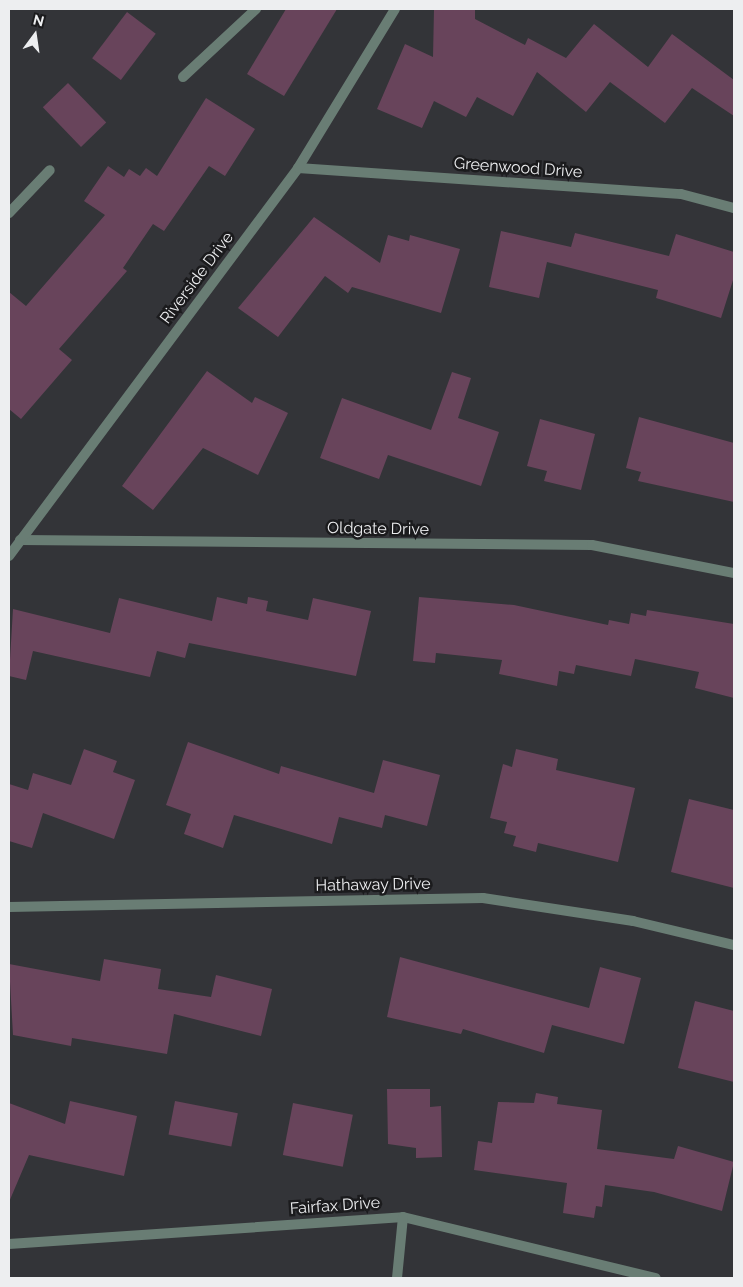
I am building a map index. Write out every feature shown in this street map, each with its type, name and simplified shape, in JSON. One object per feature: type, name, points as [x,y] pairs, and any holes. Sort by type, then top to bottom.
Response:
[{"type":"street","points":[[183,77],[256,9]]},
{"type":"street","name":"Riverside Drive","points":[[9,556],[298,168],[395,9]]},
{"type":"street","name":"Greenwood Drive","points":[[298,168],[681,194],[734,208]]},
{"type":"street","points":[[9,213],[50,170]]},
{"type":"street","name":"Oldgate Drive","points":[[20,540],[592,546],[734,573]]},
{"type":"street","name":"Hathaway Drive","points":[[9,907],[483,898],[633,921],[734,945]]},
{"type":"street","points":[[397,1278],[403,1217]]},
{"type":"street","name":"Fairfax Drive","points":[[9,1244],[403,1217],[656,1278]]},
{"type":"building","points":[[286,9],[337,9],[284,96],[247,74]]},
{"type":"building","points":[[434,9],[475,9],[475,19],[525,45],[528,38],[566,58],[594,24],[648,67],[672,34],[734,80],[734,116],[692,88],[665,123],[610,82],[586,112],[537,72],[513,116],[477,97],[466,117],[434,101],[422,128],[377,109],[405,44],[433,57]]},
{"type":"building","points":[[127,12],[156,34],[121,80],[92,58]]},
{"type":"building","points":[[68,83],[106,123],[81,147],[43,107]]},
{"type":"building","points":[[206,98],[255,129],[225,176],[209,166],[164,231],[153,224],[123,268],[127,271],[59,349],[72,360],[21,419],[9,409],[9,292],[26,306],[105,215],[84,201],[108,166],[124,177],[129,169],[140,176],[146,168],[157,176]]},
{"type":"building","points":[[314,217],[380,263],[388,235],[409,241],[410,235],[460,249],[441,313],[352,287],[348,293],[325,276],[278,337],[238,308]]},
{"type":"building","points":[[501,231],[571,247],[575,233],[669,256],[676,234],[734,252],[734,277],[721,318],[656,298],[658,290],[547,262],[539,298],[489,287]]},
{"type":"building","points":[[207,371],[252,403],[255,397],[288,413],[258,475],[203,448],[153,510],[122,486]]},
{"type":"building","points":[[452,372],[471,378],[458,418],[499,432],[481,486],[388,455],[379,479],[320,458],[342,398],[431,430]]},
{"type":"building","points":[[639,417],[734,443],[734,502],[638,481],[641,472],[626,468]]},
{"type":"building","points":[[540,419],[595,434],[581,490],[544,481],[547,471],[527,466]]},
{"type":"building","points":[[217,597],[247,604],[248,597],[268,601],[266,611],[308,620],[313,598],[371,611],[356,676],[189,643],[185,658],[157,651],[150,677],[33,651],[26,680],[9,676],[13,609],[110,633],[119,598],[212,621]]},
{"type":"building","points":[[419,597],[514,605],[608,625],[609,620],[629,624],[631,613],[646,616],[647,610],[734,624],[734,698],[695,688],[699,672],[635,659],[631,676],[576,665],[574,674],[559,671],[557,686],[499,674],[502,660],[436,653],[435,663],[413,661]]},
{"type":"building","points":[[188,742],[279,774],[281,766],[374,793],[383,760],[440,775],[427,826],[385,815],[382,828],[339,817],[332,844],[234,815],[223,848],[184,834],[191,814],[166,805]]},
{"type":"building","points":[[84,749],[117,761],[113,772],[135,780],[114,839],[43,813],[32,848],[9,841],[9,784],[28,790],[33,773],[71,785]]},
{"type":"building","points":[[516,749],[558,759],[556,770],[635,788],[618,862],[538,843],[536,852],[513,846],[516,836],[504,833],[507,822],[490,818],[503,764],[512,767]]},
{"type":"building","points":[[689,799],[734,810],[734,888],[671,872]]},
{"type":"building","points":[[400,957],[589,1008],[600,967],[641,978],[624,1044],[552,1025],[544,1053],[463,1029],[461,1034],[387,1017]]},
{"type":"building","points":[[104,959],[161,969],[158,989],[211,997],[216,975],[272,989],[261,1036],[174,1014],[167,1054],[72,1038],[71,1046],[13,1035],[9,964],[100,981]]},
{"type":"building","points":[[695,1001],[734,1011],[734,1082],[678,1068]]},
{"type":"building","points":[[387,1089],[430,1089],[430,1107],[441,1106],[442,1157],[416,1158],[416,1148],[388,1144]]},
{"type":"building","points":[[536,1093],[558,1097],[557,1104],[602,1110],[597,1149],[674,1159],[678,1146],[734,1162],[722,1211],[654,1192],[605,1185],[602,1207],[596,1206],[594,1218],[563,1213],[567,1183],[474,1170],[478,1141],[492,1143],[498,1102],[534,1103]]},
{"type":"building","points":[[70,1101],[137,1116],[124,1176],[29,1155],[9,1202],[9,1103],[65,1124]]},
{"type":"building","points":[[175,1101],[238,1113],[231,1147],[169,1134]]},
{"type":"building","points":[[293,1103],[353,1115],[343,1167],[283,1155]]}]
